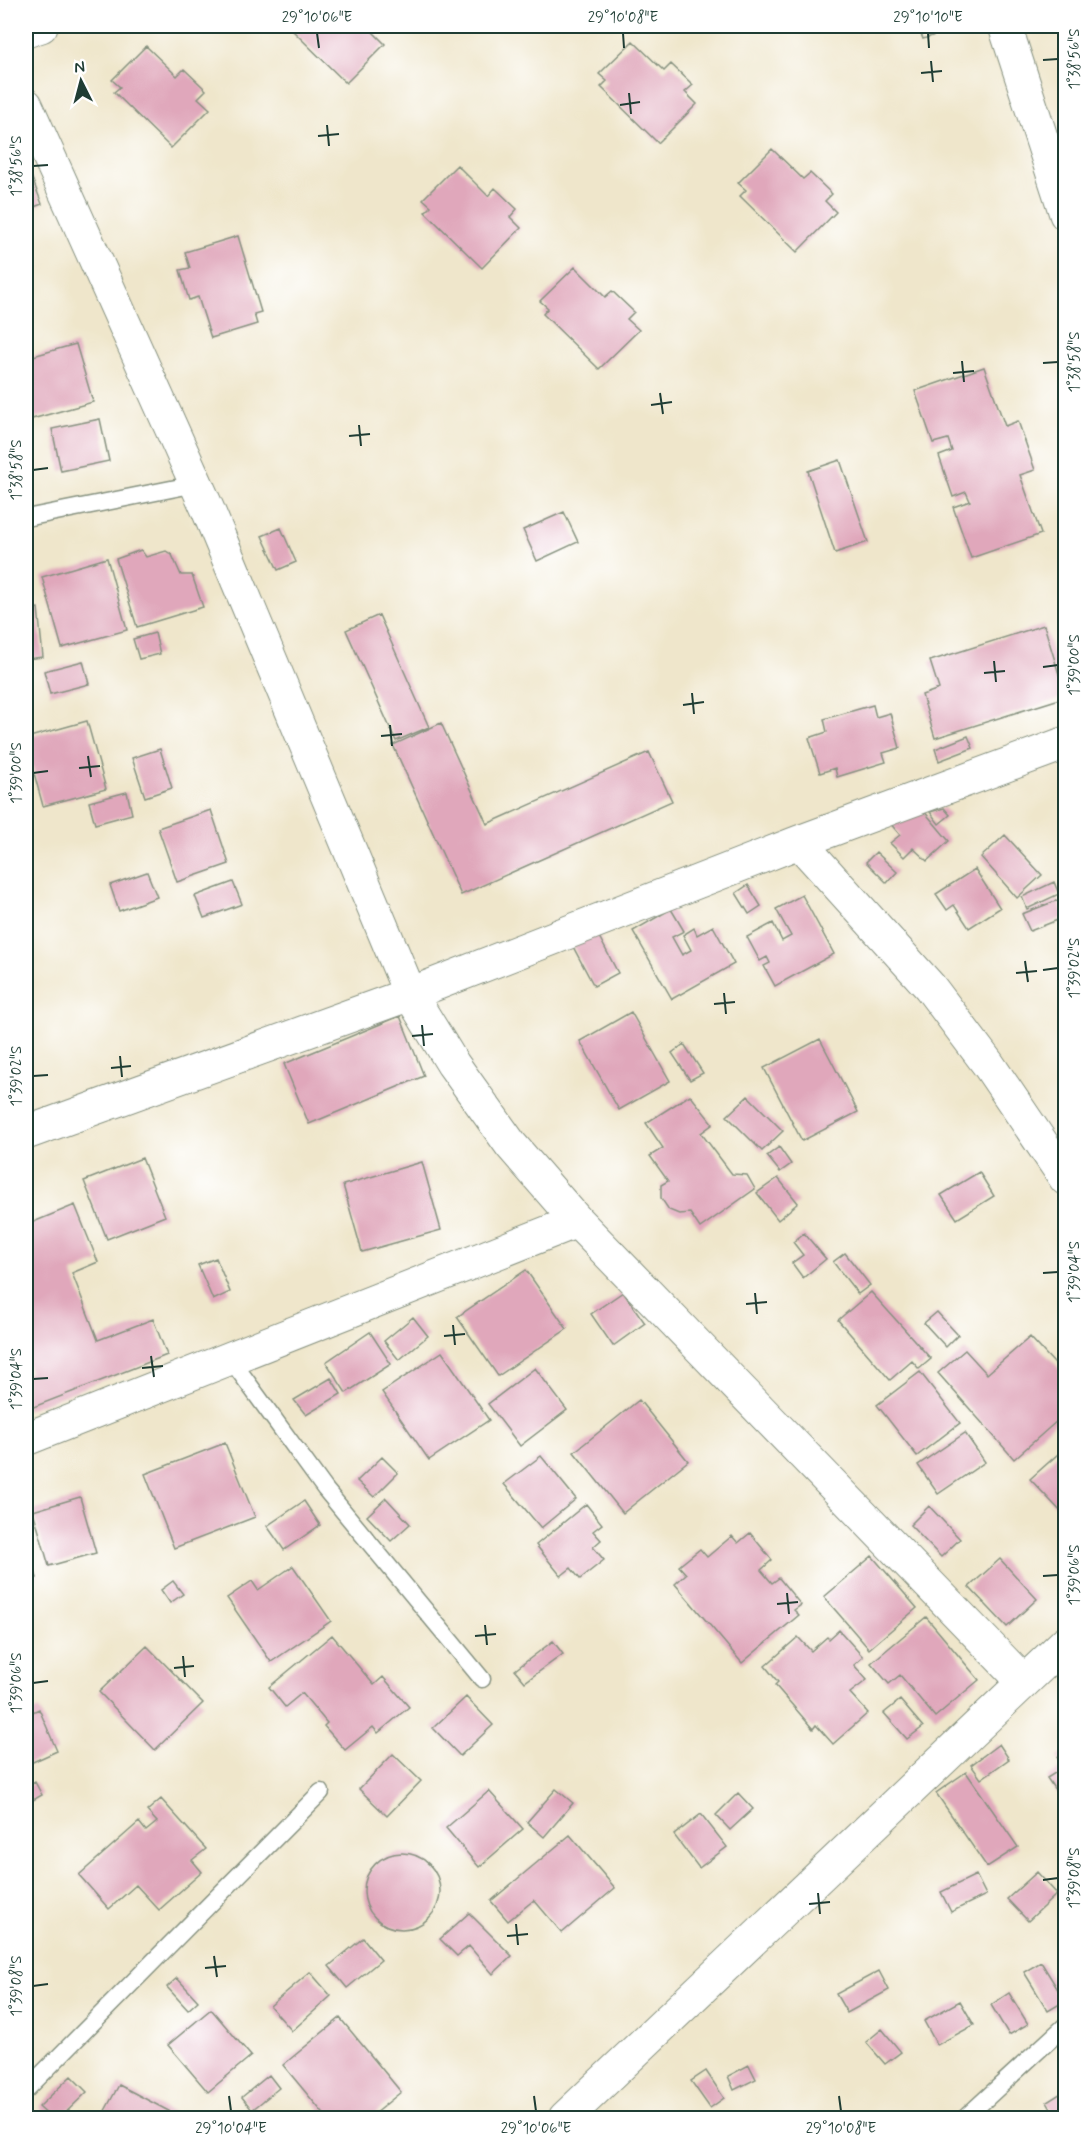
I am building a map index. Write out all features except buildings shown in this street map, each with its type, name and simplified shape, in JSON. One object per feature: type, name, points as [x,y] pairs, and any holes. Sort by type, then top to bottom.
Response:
[{"type":"street","points":[[26,32],[41,26]]},
{"type":"street","points":[[1005,26],[1065,214]]},
{"type":"street","points":[[26,105],[196,484],[410,994],[453,1064],[510,1145],[577,1221],[1024,1682]]},
{"type":"street","points":[[26,1133],[410,994],[800,842],[1065,743]]},
{"type":"street","points":[[800,842],[930,987],[988,1064],[1065,1179]]},
{"type":"street","points":[[26,1439],[577,1221]]},
{"type":"street","points":[[565,2118],[1065,1642]]},
{"type":"lane","points":[[26,518],[196,484]]},
{"type":"lane","points":[[229,1357],[325,1489],[482,1679]]},
{"type":"lane","points":[[26,2090],[321,1792]]},
{"type":"lane","points":[[964,2118],[1065,2025]]}]
